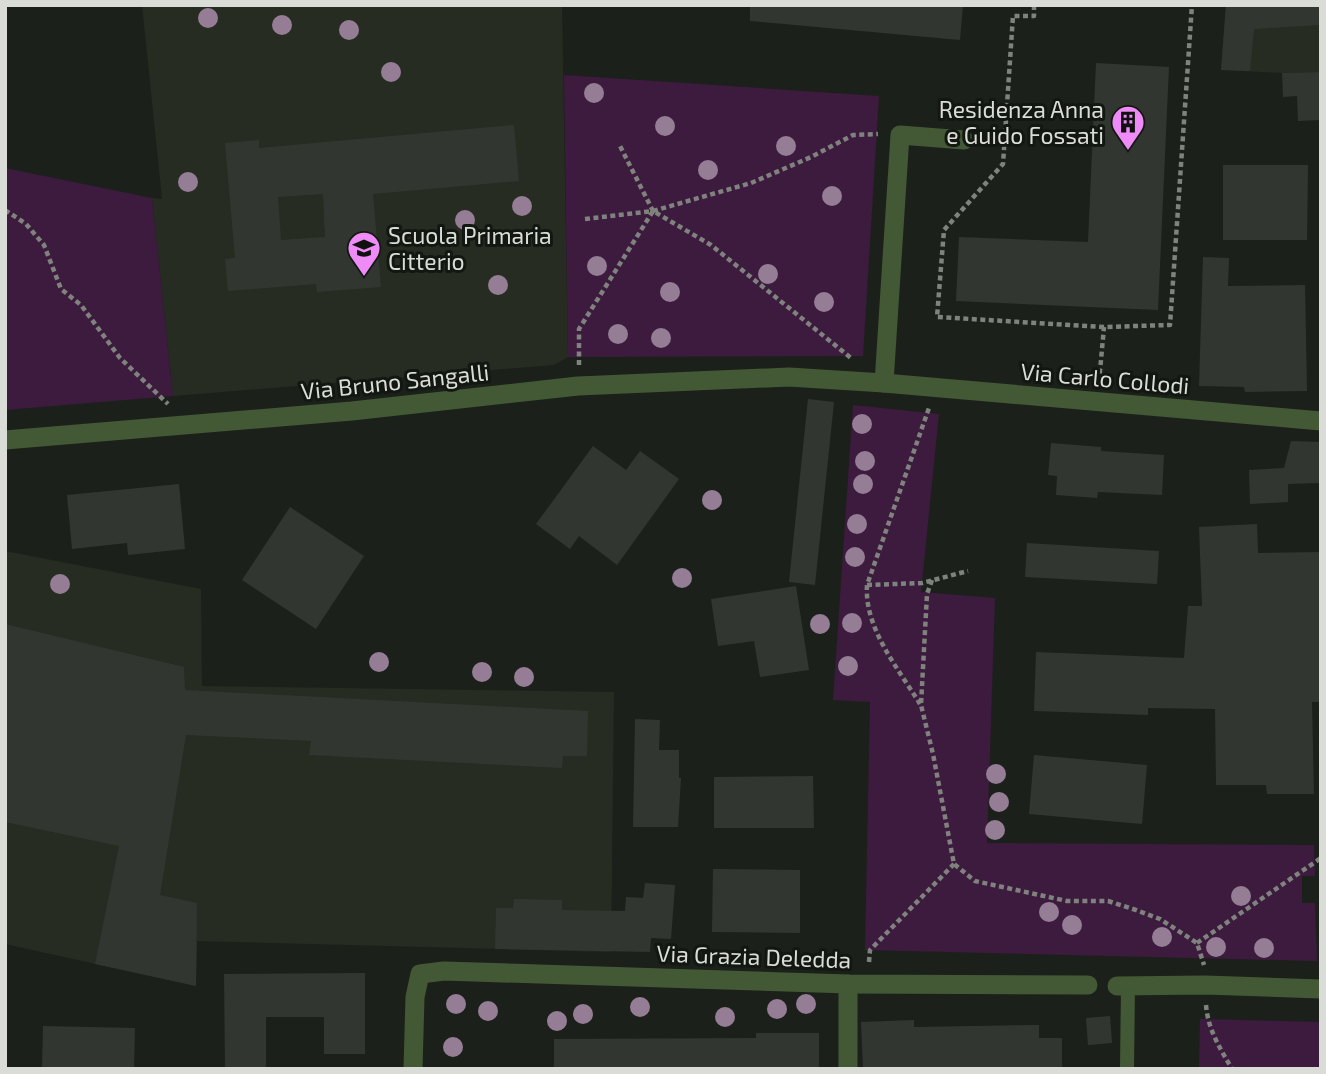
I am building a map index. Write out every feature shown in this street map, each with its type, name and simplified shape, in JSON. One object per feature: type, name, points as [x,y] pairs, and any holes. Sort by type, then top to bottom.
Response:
[{"type":"street","points":[[884,383],[900,135],[964,140]]},
{"type":"street","name":"Via Bruno Sangalli","points":[[5,440],[352,411],[578,386],[789,377]]},
{"type":"street","name":"Via Carlo Collodi","points":[[789,377],[1321,421]]},
{"type":"street","name":"Via Grazia Deledda","points":[[413,1069],[415,997],[420,974],[444,971],[858,984],[1088,985]]},
{"type":"street","points":[[848,1069],[858,984]]},
{"type":"street","points":[[1122,986],[1205,985],[1321,989]]},
{"type":"lane","points":[[1122,986],[1127,1069]]},
{"type":"path","points":[[1034,5],[1034,16],[1013,16],[1003,164],[944,230],[937,317],[1104,327],[1170,325],[1192,5]]},
{"type":"path","points":[[585,219],[653,211],[751,183],[853,135],[900,135]]},
{"type":"path","points":[[619,144],[653,211],[711,245],[853,360],[886,361]]},
{"type":"path","points":[[5,210],[26,224],[44,245],[61,289],[81,305],[120,358],[163,398],[182,425]]},
{"type":"path","points":[[578,386],[579,329],[653,211]]},
{"type":"path","points":[[1100,378],[1104,327]]},
{"type":"path","points":[[921,705],[873,625],[866,601],[866,585],[936,388]]},
{"type":"path","points":[[866,585],[932,580],[968,571]]},
{"type":"path","points":[[932,580],[927,594],[921,705],[954,864],[975,880],[1067,901],[1108,901],[1160,919],[1197,943],[1203,958]]},
{"type":"path","points":[[1197,943],[1321,858]]},
{"type":"path","points":[[858,984],[870,950],[954,864]]},
{"type":"path","points":[[1207,1018],[1213,1037],[1232,1069]]},
{"type":"shaded area","name":"Scuola Primaria Citterio","points":[[142,5],[562,5],[568,357],[554,365],[173,396],[152,198],[162,199]]},
{"type":"shaded area","points":[[1226,5],[1321,5],[1321,72],[1221,70]]},
{"type":"shaded area","points":[[564,75],[879,96],[863,356],[568,357]]},
{"type":"shaded area","points":[[5,168],[152,198],[173,396],[5,410]]},
{"type":"shaded area","points":[[853,405],[939,414],[921,592],[995,598],[987,843],[1314,845],[1315,876],[1302,876],[1302,903],[1315,903],[1317,961],[865,950],[870,702],[833,700]]},
{"type":"shaded area","points":[[5,551],[201,589],[202,686],[614,692],[611,952],[197,941],[196,986],[5,944]]},
{"type":"shaded area","points":[[1200,1019],[1321,1022],[1321,1069],[1199,1069]]},
{"type":"building","points":[[750,5],[963,5],[960,40],[750,21]]},
{"type":"building","points":[[1226,5],[1321,5],[1321,25],[1254,29],[1250,71],[1221,70]]},
{"type":"building","name":"Residenza Anna e Guido Fossati","points":[[1096,63],[1169,67],[1158,310],[956,301],[959,237],[1088,242]]},
{"type":"building","points":[[1321,72],[1321,120],[1298,121],[1297,96],[1283,97],[1282,73]]},
{"type":"building","points":[[514,125],[519,181],[373,194],[381,287],[317,292],[316,284],[228,291],[225,259],[235,258],[225,143],[259,140],[259,148]],"holes":[[[323,194],[325,237],[281,240],[278,197]]]},
{"type":"building","points":[[1223,165],[1308,165],[1307,240],[1223,240]]},
{"type":"building","points":[[1203,257],[1229,258],[1228,286],[1305,285],[1307,391],[1245,392],[1244,387],[1199,386]]},
{"type":"building","points":[[808,399],[834,402],[815,585],[789,582]]},
{"type":"building","points":[[1291,441],[1321,442],[1321,483],[1288,484],[1288,502],[1250,504],[1249,470],[1284,468]]},
{"type":"building","points":[[1051,443],[1101,447],[1101,451],[1164,455],[1162,495],[1098,492],[1097,498],[1056,495],[1057,476],[1048,475]]},
{"type":"building","points":[[593,446],[626,470],[640,451],[679,479],[617,565],[579,536],[570,549],[536,524]]},
{"type":"building","points":[[179,484],[185,549],[128,555],[127,543],[72,549],[67,495]]},
{"type":"building","points":[[290,507],[364,556],[316,629],[242,580]]},
{"type":"building","points":[[1257,524],[1258,553],[1321,552],[1321,702],[1312,702],[1314,794],[1267,794],[1266,785],[1216,785],[1215,709],[1148,708],[1148,715],[1034,711],[1036,652],[1184,658],[1188,606],[1202,606],[1199,527]]},
{"type":"building","points":[[1027,543],[1159,551],[1157,584],[1025,577]]},
{"type":"building","points":[[796,586],[809,670],[760,677],[754,641],[718,646],[711,599]]},
{"type":"building","points":[[5,624],[184,667],[185,690],[588,711],[587,756],[563,756],[562,768],[309,755],[311,741],[186,735],[160,895],[197,903],[196,986],[95,964],[119,846],[5,822]]},
{"type":"building","points":[[635,719],[660,720],[659,750],[679,750],[681,778],[678,827],[633,827]]},
{"type":"building","points":[[1034,755],[1147,765],[1142,824],[1029,814]]},
{"type":"building","points":[[813,776],[814,828],[714,828],[714,777]]},
{"type":"building","points":[[713,869],[800,870],[800,933],[712,932]]},
{"type":"building","points":[[645,883],[675,885],[671,939],[651,938],[650,952],[495,949],[496,908],[513,908],[514,899],[562,900],[562,910],[625,911],[626,897],[643,898]]},
{"type":"building","points":[[365,973],[365,1054],[324,1054],[324,1017],[266,1017],[266,1069],[225,1069],[224,974]]},
{"type":"building","points":[[1110,1016],[1112,1043],[1088,1045],[1086,1018]]},
{"type":"building","points":[[914,1020],[914,1027],[1039,1025],[1039,1038],[1062,1038],[1062,1069],[863,1069],[861,1022]]},
{"type":"building","points":[[43,1026],[135,1028],[134,1069],[42,1069]]},
{"type":"building","points":[[756,1033],[819,1033],[819,1069],[554,1069],[554,1039],[756,1038]]},
{"type":"place","name":"Residenza Anna e Guido Fossati","points":[[1128,152]]},
{"type":"place","name":"Scuola Primaria Citterio","points":[[364,278]]}]
